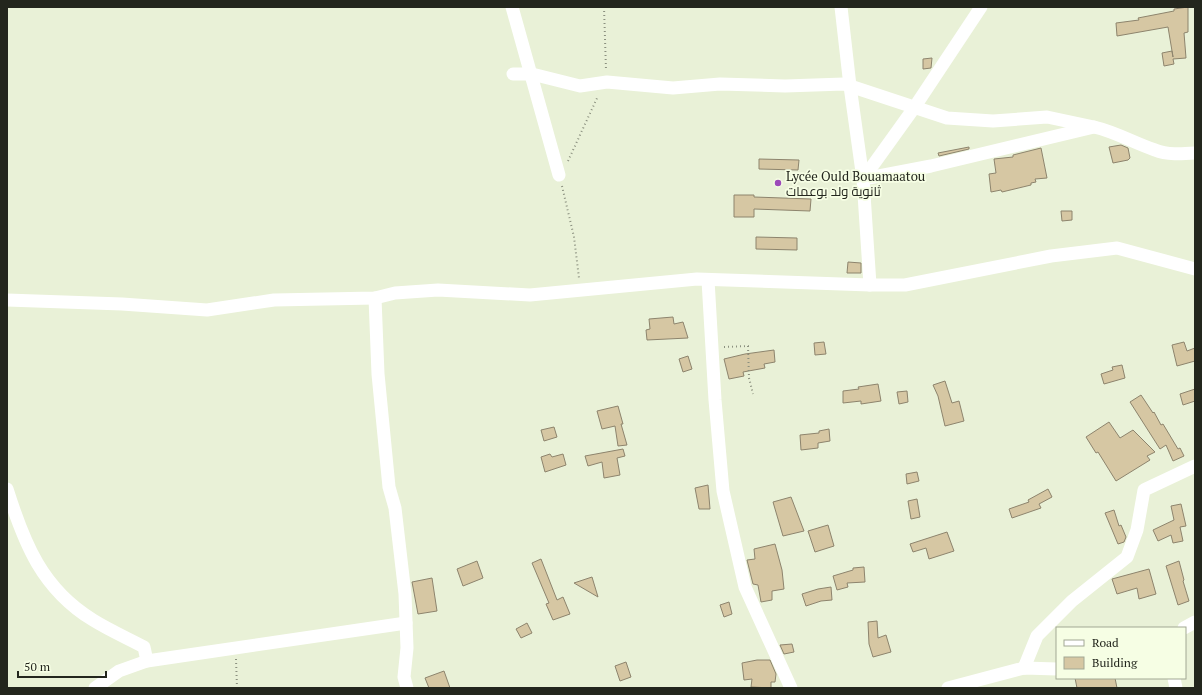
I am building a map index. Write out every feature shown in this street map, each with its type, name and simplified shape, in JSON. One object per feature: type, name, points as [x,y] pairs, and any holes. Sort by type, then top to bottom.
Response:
[{"type":"street","points":[[512,7],[532,74],[559,175]]},
{"type":"street","points":[[841,7],[863,179],[870,286]]},
{"type":"street","points":[[863,179],[914,108],[981,7]]},
{"type":"street","points":[[513,74],[532,74],[580,86],[607,82],[632,83],[673,88],[720,84],[785,86],[844,84],[947,118],[993,121],[1047,117],[1112,131],[1156,151],[1180,154],[1195,153]]},
{"type":"street","points":[[863,179],[931,166],[1094,127]]},
{"type":"street","points":[[7,300],[122,304],[207,310],[274,300],[375,298],[395,293],[438,290],[530,295],[580,289],[708,280],[870,286],[905,285],[1051,256],[1117,248],[1195,269]]},
{"type":"street","points":[[708,280],[715,400],[723,491],[744,587],[790,688]]},
{"type":"street","points":[[375,298],[378,374],[384,440],[389,487],[395,508],[405,594],[407,648],[404,676],[407,688]]},
{"type":"street","points":[[1024,668],[1037,636],[1072,601],[1127,557],[1137,530],[1144,490],[1195,466]]},
{"type":"street","points":[[7,489],[32,557],[57,593],[93,620],[144,647],[147,661]]},
{"type":"street","points":[[1186,627],[1195,622]]},
{"type":"street","points":[[96,688],[119,671],[147,661],[406,623]]},
{"type":"street","points":[[948,688],[1024,668],[1056,669]]},
{"type":"path","points":[[580,289],[574,237],[559,175],[574,150],[599,93],[607,82],[604,7]]},
{"type":"path","points":[[713,349],[738,345],[748,346],[750,378],[753,394]]},
{"type":"path","points":[[235,648],[237,688]]},
{"type":"building","points":[[1188,7],[1188,32],[1184,33],[1186,58],[1173,59],[1174,64],[1164,66],[1162,53],[1172,51],[1168,27],[1117,36],[1116,23],[1139,20],[1138,18]]},
{"type":"building","points":[[932,58],[931,68],[923,69],[923,59]]},
{"type":"building","points":[[1121,145],[1128,148],[1130,158],[1128,160],[1113,163],[1109,147]]},
{"type":"building","points":[[969,147],[969,149],[939,156],[938,153]]},
{"type":"building","points":[[1041,148],[1047,178],[1035,179],[1036,182],[1031,183],[1031,185],[1002,192],[1001,190],[991,192],[989,174],[996,173],[994,159],[1013,157],[1013,155]]},
{"type":"building","points":[[759,159],[799,160],[798,170],[759,169]]},
{"type":"building","points":[[734,195],[811,199],[810,211],[754,209],[754,217],[734,217]]},
{"type":"building","points":[[1061,211],[1072,211],[1072,220],[1062,221]]},
{"type":"building","points":[[756,237],[797,238],[797,250],[756,249]]},
{"type":"building","points":[[848,262],[861,263],[861,273],[847,273]]},
{"type":"building","points":[[673,317],[674,324],[683,322],[688,338],[647,340],[646,330],[650,329],[649,319]]},
{"type":"building","points":[[824,342],[826,354],[815,355],[814,343]]},
{"type":"building","points":[[1184,342],[1187,351],[1195,348],[1195,361],[1177,366],[1172,345]]},
{"type":"building","points":[[774,350],[775,362],[764,364],[765,368],[743,372],[744,376],[729,379],[724,359],[745,354]]},
{"type":"building","points":[[688,356],[692,369],[683,372],[679,359]]},
{"type":"building","points":[[1122,365],[1125,378],[1104,384],[1101,374],[1113,370],[1112,367]]},
{"type":"building","points":[[945,381],[952,403],[959,401],[964,421],[945,426],[938,396],[933,385]]},
{"type":"building","points":[[878,384],[881,401],[861,404],[861,401],[843,403],[843,391]]},
{"type":"building","points":[[1195,389],[1195,401],[1183,405],[1180,394]]},
{"type":"building","points":[[907,391],[908,402],[899,404],[897,392]]},
{"type":"building","points":[[1141,395],[1153,413],[1154,412],[1161,425],[1163,424],[1178,449],[1180,448],[1184,456],[1173,461],[1166,445],[1160,449],[1130,402]]},
{"type":"building","points":[[618,406],[627,445],[618,446],[615,426],[602,429],[597,411]]},
{"type":"building","points":[[1109,422],[1120,438],[1133,430],[1155,452],[1147,456],[1150,460],[1116,481],[1098,452],[1096,453],[1086,437]]},
{"type":"building","points":[[554,427],[557,437],[544,441],[541,430]]},
{"type":"building","points":[[829,429],[830,441],[818,443],[818,448],[801,450],[800,435],[819,433],[819,431]]},
{"type":"building","points":[[623,449],[625,456],[617,458],[620,475],[604,478],[602,462],[588,466],[585,456]]},
{"type":"building","points":[[550,454],[552,457],[563,454],[566,465],[545,472],[541,457]]},
{"type":"building","points":[[917,472],[919,481],[907,484],[906,474]]},
{"type":"building","points":[[708,485],[710,509],[699,509],[695,488]]},
{"type":"building","points":[[1048,489],[1052,497],[1039,504],[1041,508],[1012,518],[1009,509],[1029,502],[1028,500]]},
{"type":"building","points":[[791,497],[804,531],[783,536],[773,502]]},
{"type":"building","points":[[917,499],[920,517],[911,519],[908,501]]},
{"type":"building","points":[[1181,504],[1186,526],[1180,527],[1183,541],[1173,543],[1171,535],[1158,541],[1153,530],[1174,520],[1171,506]]},
{"type":"building","points":[[1114,510],[1119,526],[1121,525],[1126,537],[1124,542],[1118,544],[1105,513]]},
{"type":"building","points":[[828,525],[834,546],[815,552],[808,531]]},
{"type":"building","points":[[947,532],[954,551],[929,559],[926,548],[913,552],[910,544]]},
{"type":"building","points":[[775,544],[782,570],[784,589],[772,591],[772,600],[761,602],[758,585],[753,584],[747,560],[755,559],[754,549]]},
{"type":"building","points":[[541,559],[557,600],[563,597],[570,614],[553,620],[546,604],[549,603],[532,563]]},
{"type":"building","points":[[477,561],[483,578],[463,586],[457,569]]},
{"type":"building","points":[[1179,561],[1189,601],[1178,605],[1166,566]]},
{"type":"building","points":[[864,567],[865,582],[847,583],[848,587],[837,590],[833,576],[853,570],[853,568]]},
{"type":"building","points":[[1149,569],[1156,594],[1139,599],[1137,588],[1117,594],[1112,579]]},
{"type":"building","points":[[592,577],[598,597],[574,583]]},
{"type":"building","points":[[432,578],[437,611],[418,614],[412,582]]},
{"type":"building","points":[[831,587],[832,600],[821,601],[806,606],[802,594]]},
{"type":"building","points":[[729,602],[732,614],[724,617],[720,605]]},
{"type":"building","points":[[877,621],[878,638],[886,635],[891,652],[873,657],[869,644],[868,622]]},
{"type":"building","points":[[527,623],[532,633],[521,638],[516,629]]},
{"type":"building","points":[[792,644],[794,652],[784,654],[780,645]]},
{"type":"building","points":[[757,660],[770,660],[776,674],[775,682],[771,682],[771,688],[751,687],[752,679],[744,680],[742,663]]},
{"type":"building","points":[[626,662],[631,677],[620,681],[615,666]]},
{"type":"building","points":[[444,671],[450,688],[429,688],[425,678]]},
{"type":"building","points":[[1075,679],[1115,679],[1117,688],[1077,688]]},
{"type":"place","name":"Lycée Ould Bouamaatou ثانوية ولد بوعمات","points":[[778,183]]}]
